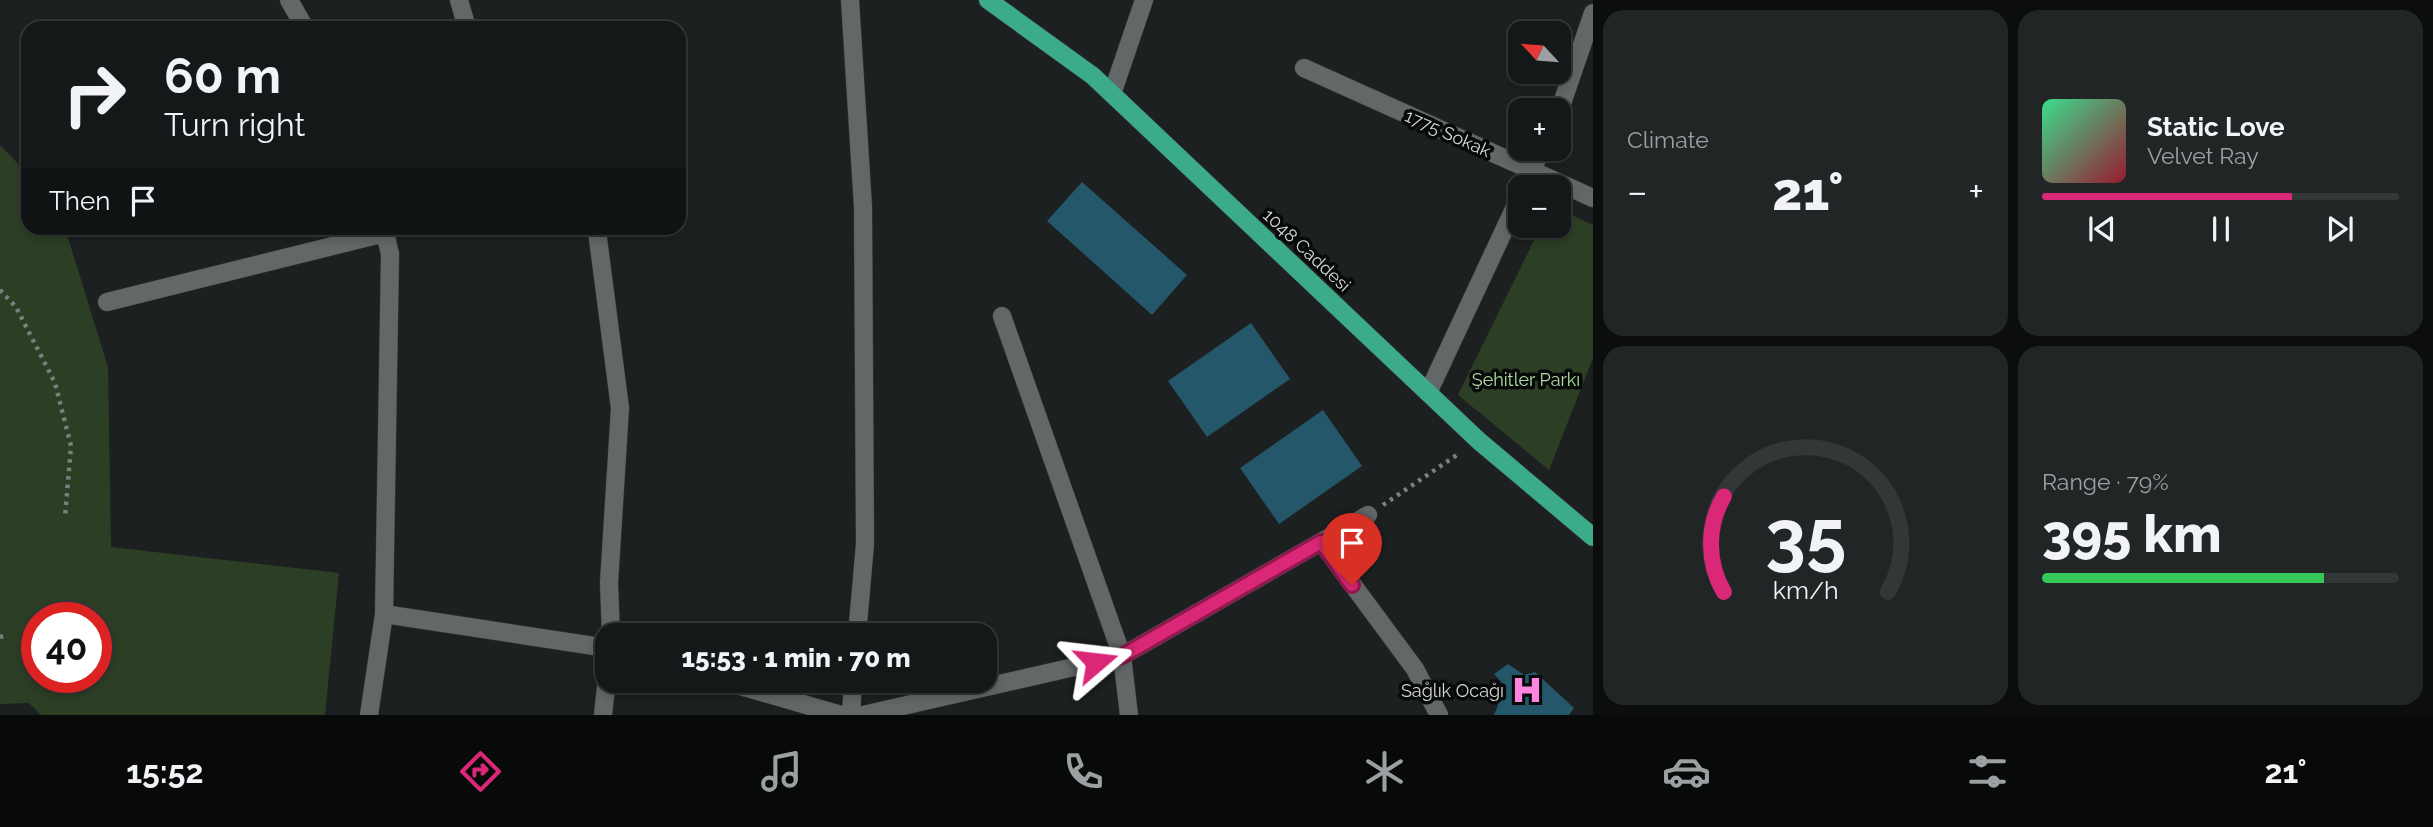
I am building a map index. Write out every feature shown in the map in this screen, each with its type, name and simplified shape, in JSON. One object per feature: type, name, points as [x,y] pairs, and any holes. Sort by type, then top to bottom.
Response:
[{"type":"main road","name":"1048 Caddesi","points":[[988,0],[1093,76],[1479,441],[1593,537]]},
{"type":"street","points":[[289,0],[301,21]]},
{"type":"street","points":[[459,0],[465,21]]},
{"type":"street","points":[[850,0],[863,221],[864,544],[858,623]]},
{"type":"street","points":[[1112,94],[1144,0]]},
{"type":"street","points":[[1564,98],[1593,13]]},
{"type":"street","name":"1775 Sokak","points":[[1304,68],[1593,198]]},
{"type":"street","points":[[1530,175],[1537,161]]},
{"type":"street","points":[[1428,393],[1508,222]]},
{"type":"street","points":[[107,302],[365,235]]},
{"type":"street","points":[[369,715],[384,614],[390,254],[385,235]]},
{"type":"street","points":[[598,235],[620,408],[609,583],[611,623]]},
{"type":"street","points":[[1002,316],[1122,656],[1129,715]]},
{"type":"street","points":[[863,715],[1122,656],[1368,515]]},
{"type":"street","points":[[1321,542],[1415,669],[1439,715]]},
{"type":"street","points":[[384,614],[595,646]]},
{"type":"street","points":[[603,715],[605,693]]},
{"type":"street","points":[[765,693],[841,715]]},
{"type":"street","points":[[851,715],[852,693]]},
{"type":"path","points":[[0,290],[16,307],[55,383],[71,446],[65,517]]},
{"type":"path","points":[[1368,515],[1479,441]]},
{"type":"green space","points":[[0,145],[21,167],[21,235],[67,235],[108,367],[111,547],[339,573],[325,715],[41,715],[29,703],[0,704]]},
{"type":"green space","name":"Şehitler Parkı","points":[[1571,215],[1593,225],[1593,358],[1549,470],[1458,395],[1535,238],[1571,238]]},
{"type":"building","points":[[1082,182],[1187,275],[1152,315],[1047,221]]},
{"type":"building","points":[[1251,323],[1290,379],[1207,437],[1168,381]]},
{"type":"building","points":[[1323,410],[1362,466],[1279,524],[1240,468]]},
{"type":"building","name":"Sağlık Ocağı","points":[[1508,664],[1524,675],[1535,672],[1574,708],[1569,715],[1494,715],[1498,705],[1493,693],[1505,686],[1494,674]]},
{"type":"place","name":"Sağlık Ocağı","points":[[1527,690]]},
{"type":"route","points":[[1096,662],[1122,656],[1321,542],[1352,585]]}]
